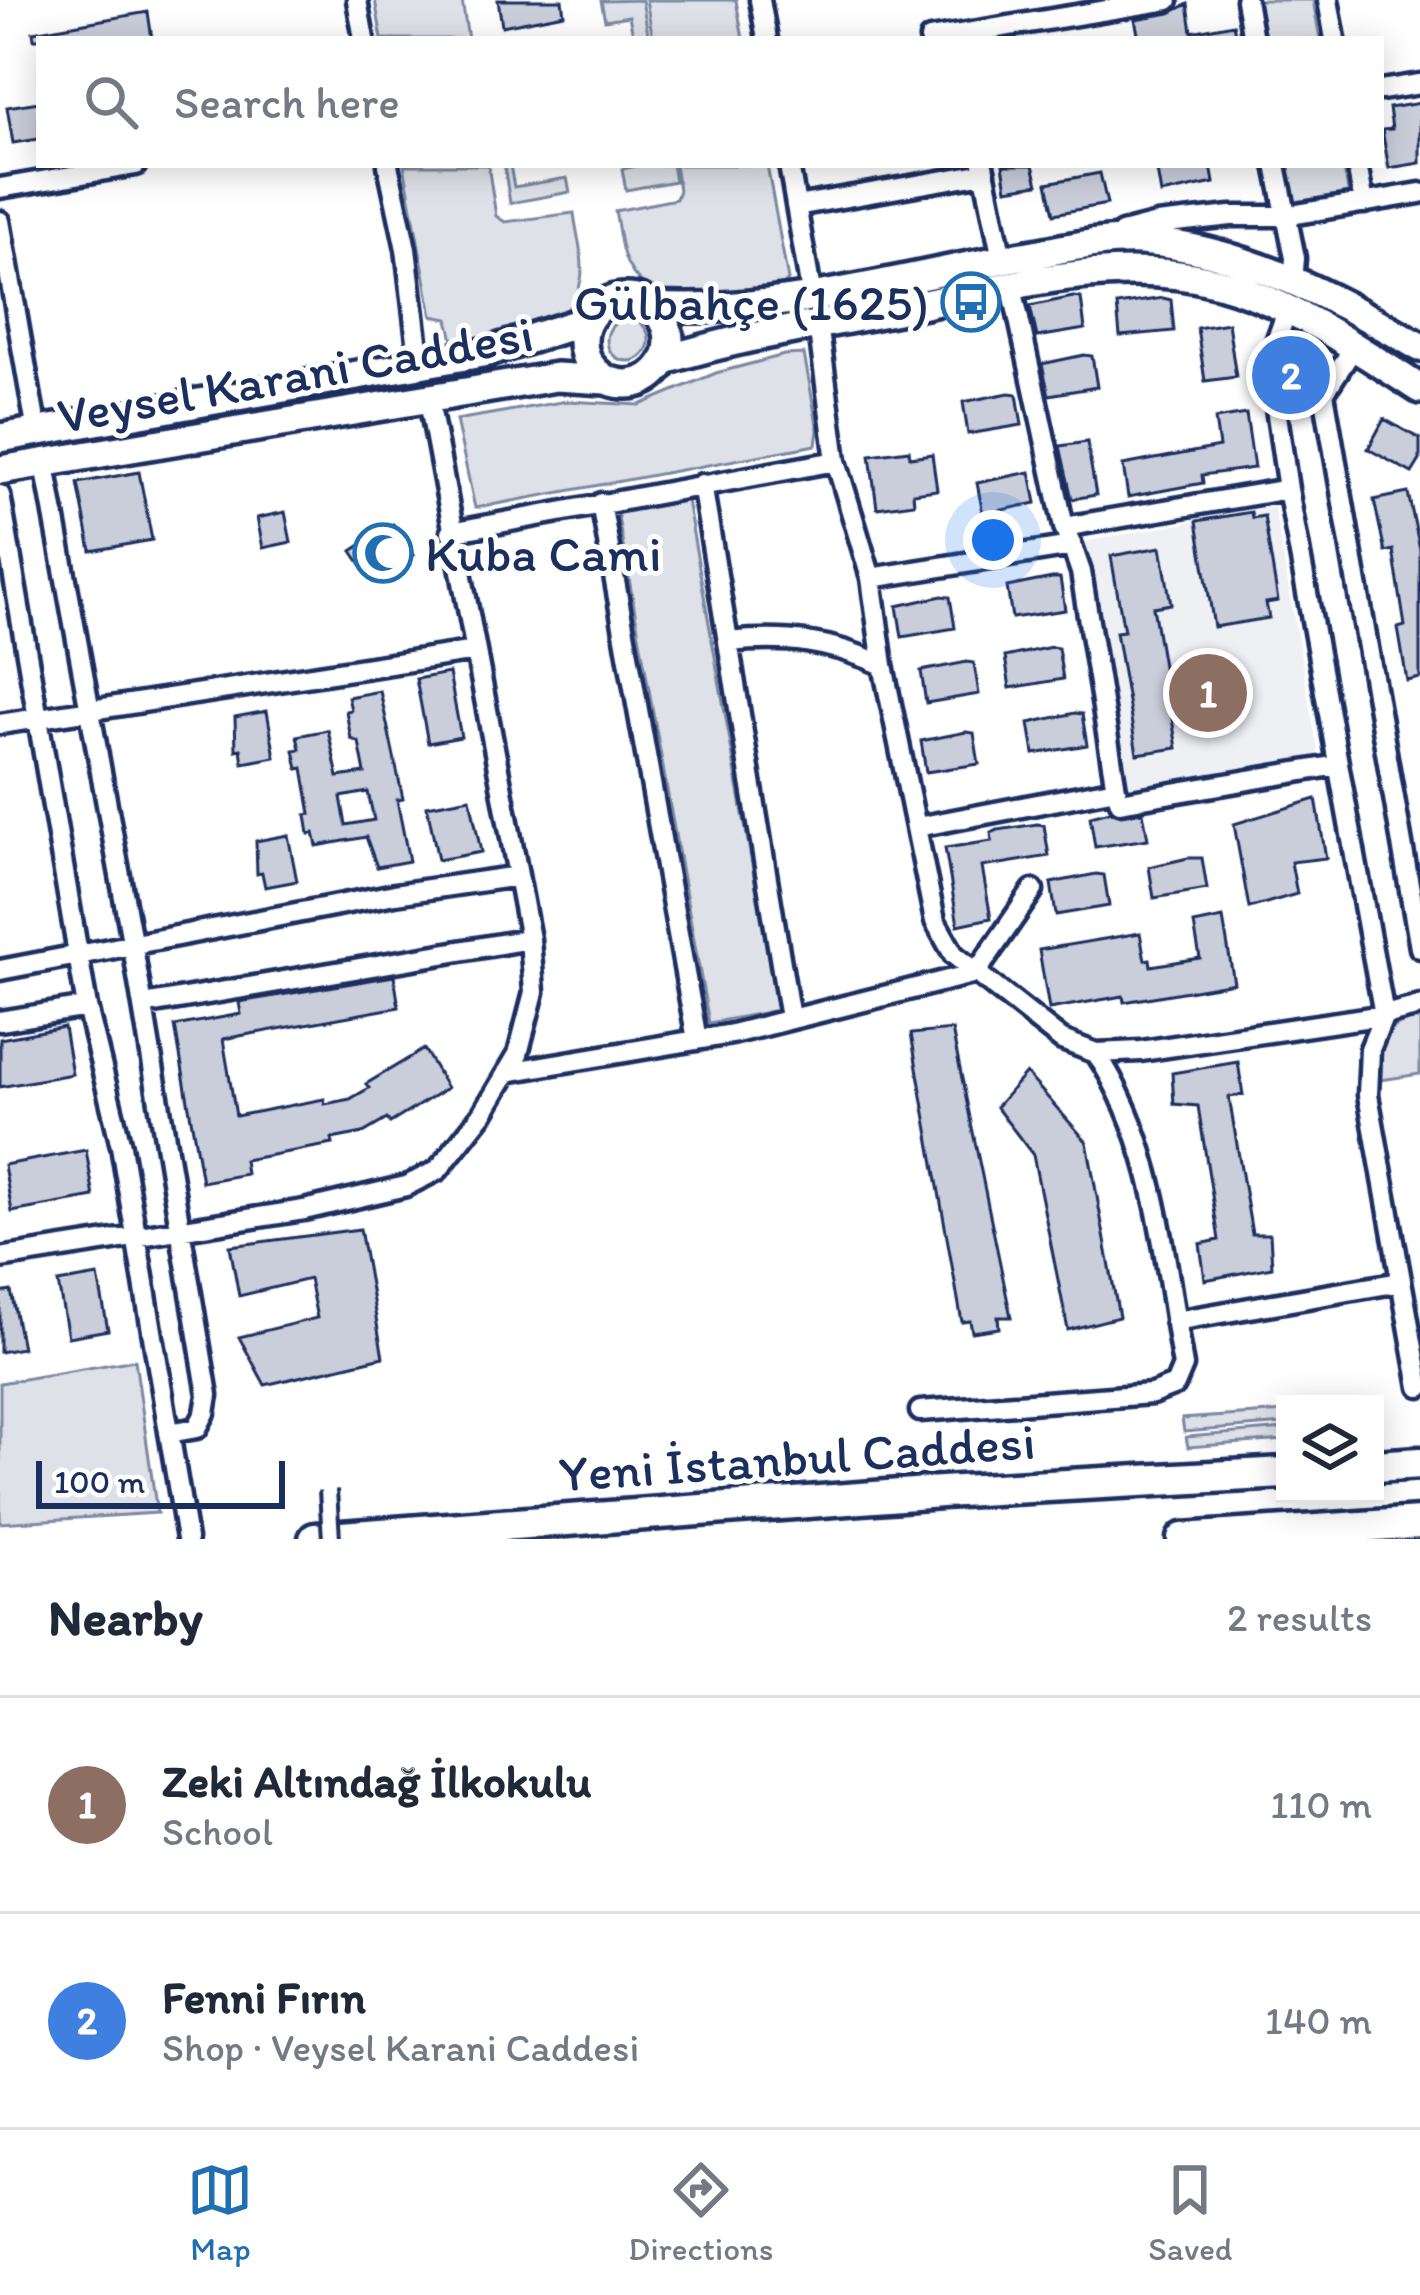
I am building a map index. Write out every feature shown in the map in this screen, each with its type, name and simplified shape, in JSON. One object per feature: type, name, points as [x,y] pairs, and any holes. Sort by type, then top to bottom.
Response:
[{"type":"highway","points":[[1384,1465],[1420,1463]]},
{"type":"highway","name":"Yeni İstanbul Caddesi","points":[[315,1539],[941,1492],[1276,1473]]},
{"type":"highway","points":[[1183,1539],[1420,1522]]},
{"type":"main road","points":[[664,360],[815,310],[1002,260],[1137,241],[1201,250],[1293,282],[1348,304],[1420,347]]},
{"type":"main road","points":[[652,307],[765,304],[815,310],[1154,272],[1220,283],[1324,327],[1420,388]]},
{"type":"main road","points":[[639,300],[652,307],[668,332],[664,360],[657,371],[633,384],[606,380],[587,361],[583,334],[588,320],[610,301],[639,300]]},
{"type":"main road","name":"Veysel Karani Caddesi","points":[[0,438],[488,352],[588,320]]},
{"type":"main road","name":"Veysel Karani Caddesi","points":[[0,470],[556,377],[606,380]]},
{"type":"street","points":[[357,0],[363,36]]},
{"type":"street","points":[[760,0],[766,36]]},
{"type":"street","points":[[963,36],[1050,10],[1168,0]]},
{"type":"street","points":[[1246,0],[1252,36]]},
{"type":"street","points":[[1328,0],[1334,36]]},
{"type":"street","points":[[1384,90],[1420,84]]},
{"type":"street","points":[[0,188],[118,168]]},
{"type":"street","points":[[389,168],[406,249],[420,364]]},
{"type":"street","points":[[790,168],[836,461],[871,578],[934,921],[954,955],[1062,1040],[1096,1053],[1141,1051],[1420,1006]]},
{"type":"street","points":[[1277,168],[1295,258],[1293,282]]},
{"type":"street","points":[[1358,168],[1364,202]]},
{"type":"street","points":[[796,206],[984,169],[1002,260]]},
{"type":"street","points":[[1071,248],[1157,224],[1285,216],[1420,194]]},
{"type":"street","points":[[0,221],[38,432]]},
{"type":"street","points":[[1012,287],[1068,536],[1081,572],[1120,802],[1337,764]]},
{"type":"street","points":[[1287,311],[1269,362],[1384,1015],[1370,1048],[1368,1095],[1420,1387]]},
{"type":"street","points":[[1354,346],[1324,393],[1420,948]]},
{"type":"street","points":[[1274,392],[1304,388],[1324,393]]},
{"type":"street","points":[[0,1258],[304,1210],[406,1186],[438,1170],[483,1113],[518,1054],[534,992],[530,939],[429,401]]},
{"type":"street","points":[[451,532],[836,461]]},
{"type":"street","points":[[45,465],[208,1395],[197,1428],[170,1433]]},
{"type":"street","points":[[702,484],[790,1018]]},
{"type":"street","points":[[871,578],[1288,489]]},
{"type":"street","points":[[0,495],[87,1007],[121,1146],[187,1539]]},
{"type":"street","points":[[601,503],[697,1040]]},
{"type":"street","points":[[728,642],[781,636],[850,650],[884,665]]},
{"type":"street","points":[[0,724],[475,651]]},
{"type":"street","points":[[917,827],[1116,789]]},
{"type":"street","points":[[0,970],[395,893],[518,876]]},
{"type":"street","points":[[507,1072],[697,1040],[976,973],[1033,890]]},
{"type":"street","points":[[143,1005],[530,939]]},
{"type":"street","points":[[0,1021],[87,1007]]},
{"type":"street","points":[[920,1412],[1152,1394],[1175,1384],[1183,1366],[1147,1164],[1120,1089],[1096,1053]]},
{"type":"street","points":[[1175,1321],[1400,1282]]},
{"type":"street","points":[[328,1490],[331,1539]]},
{"type":"shaded area","points":[[375,0],[462,0],[468,36],[381,36]]},
{"type":"shaded area","points":[[642,0],[648,36],[633,36],[629,16],[605,20],[601,1]]},
{"type":"shaded area","points":[[646,0],[736,0],[742,36],[652,36]]},
{"type":"shaded area","points":[[1256,0],[1313,0],[1319,36],[1262,36]]},
{"type":"shaded area","points":[[405,168],[488,168],[496,216],[505,222],[574,213],[582,272],[574,299],[563,314],[531,332],[454,345],[448,319],[432,316]]},
{"type":"shaded area","points":[[504,168],[511,168],[514,187],[567,178],[570,192],[510,203]]},
{"type":"shaded area","points":[[673,168],[675,181],[626,190],[622,169]]},
{"type":"shaded area","points":[[675,168],[768,168],[788,280],[780,289],[697,300],[658,294],[642,283],[626,261],[615,211],[676,199]]},
{"type":"shaded area","points":[[1287,168],[1344,168],[1349,196],[1294,207]]},
{"type":"shaded area","points":[[628,319],[643,325],[649,340],[643,355],[628,361],[613,355],[607,340],[613,325]]},
{"type":"shaded area","points":[[804,354],[818,430],[816,445],[475,508],[456,420],[567,401],[640,405],[716,373]]},
{"type":"shaded area","points":[[687,500],[778,1010],[709,1023],[617,512]]},
{"type":"shaded area","points":[[1274,507],[1319,757],[1128,792],[1082,542]]},
{"type":"shaded area","points":[[1420,1018],[1420,1074],[1381,1080],[1385,1038],[1397,1026]]},
{"type":"shaded area","points":[[135,1360],[157,1513],[0,1523],[0,1383]]},
{"type":"shaded area","points":[[1276,1413],[1276,1425],[1184,1432],[1182,1419]]},
{"type":"shaded area","points":[[1276,1430],[1276,1441],[1188,1447],[1186,1437]]},
{"type":"building","points":[[498,0],[562,0],[564,14],[502,26]]},
{"type":"building","points":[[1188,4],[1192,32],[1233,24],[1235,36],[1138,36],[1135,19],[1170,13]]},
{"type":"building","points":[[148,12],[152,36],[34,39],[33,32]]},
{"type":"building","points":[[36,102],[36,139],[13,143],[7,107]]},
{"type":"building","points":[[1420,103],[1420,163],[1389,168],[1384,130],[1392,129],[1389,108]]},
{"type":"building","points":[[1004,168],[1034,168],[1038,184],[1007,189]]},
{"type":"building","points":[[1157,168],[1212,168],[1214,183],[1161,194]]},
{"type":"building","points":[[1100,173],[1107,204],[1054,214],[1047,183]]},
{"type":"building","points":[[1081,298],[1085,329],[1037,337],[1030,306]]},
{"type":"building","points":[[1171,300],[1174,331],[1120,336],[1117,305]]},
{"type":"building","points":[[1228,323],[1236,377],[1205,381],[1197,328]]},
{"type":"building","points":[[1092,356],[1097,387],[1049,395],[1042,364]]},
{"type":"building","points":[[1017,394],[1022,425],[968,434],[963,402]]},
{"type":"building","points":[[1246,414],[1254,468],[1202,475],[1203,483],[1128,497],[1123,465],[1219,447],[1215,419]]},
{"type":"building","points":[[1384,419],[1420,439],[1420,460],[1412,473],[1368,449]]},
{"type":"building","points":[[1087,442],[1096,495],[1072,499],[1060,446]]},
{"type":"building","points":[[909,450],[910,457],[932,454],[937,490],[913,493],[914,503],[877,508],[870,455]]},
{"type":"building","points":[[139,472],[152,540],[91,551],[78,483]]},
{"type":"building","points":[[1030,472],[1036,503],[983,514],[977,483]]},
{"type":"building","points":[[1408,493],[1420,549],[1420,678],[1407,681],[1398,628],[1405,626],[1393,550],[1385,552],[1374,500]]},
{"type":"building","points":[[285,512],[291,542],[263,548],[257,518]]},
{"type":"building","points":[[1251,512],[1252,518],[1264,516],[1278,601],[1266,603],[1269,618],[1214,627],[1197,521]]},
{"type":"building","name":"Kuba Cami","points":[[393,524],[414,555],[373,582],[352,551]]},
{"type":"building","points":[[1161,547],[1171,604],[1153,607],[1177,748],[1137,754],[1116,632],[1124,631],[1111,556]]},
{"type":"building","points":[[1060,578],[1065,610],[1012,618],[1007,587]]},
{"type":"building","points":[[950,597],[955,628],[902,637],[897,606]]},
{"type":"building","points":[[1058,648],[1063,679],[1010,688],[1005,657]]},
{"type":"building","points":[[974,663],[979,694],[926,703],[921,671]]},
{"type":"building","points":[[449,673],[461,737],[428,743],[416,679]]},
{"type":"building","points":[[380,691],[403,799],[397,800],[409,861],[377,867],[366,837],[317,846],[314,833],[309,834],[306,815],[311,814],[303,768],[298,769],[294,750],[300,749],[297,736],[328,730],[338,777],[365,773],[359,742],[351,739],[348,697]],"holes":[[[368,792],[374,820],[346,825],[341,797]]]},
{"type":"building","points":[[267,711],[275,757],[243,763],[241,749],[236,750],[235,717]]},
{"type":"building","points":[[1082,714],[1087,745],[1034,754],[1029,723]]},
{"type":"building","points":[[974,733],[979,764],[926,772],[921,741]]},
{"type":"building","points":[[470,798],[481,852],[438,860],[427,806]]},
{"type":"building","points":[[1316,799],[1326,858],[1291,862],[1297,894],[1249,908],[1234,824]]},
{"type":"building","points":[[1110,811],[1121,815],[1143,812],[1148,839],[1095,847],[1090,816]]},
{"type":"building","points":[[1044,825],[1049,856],[982,867],[991,918],[958,925],[945,848],[992,841],[991,833],[998,830]]},
{"type":"building","points":[[288,835],[297,881],[265,887],[262,873],[257,874],[256,841]]},
{"type":"building","points":[[1202,858],[1207,889],[1154,898],[1149,867]]},
{"type":"building","points":[[1104,875],[1109,906],[1056,915],[1051,883]]},
{"type":"building","points":[[1223,918],[1234,983],[1049,1009],[1039,950],[1140,933],[1145,960],[1150,959],[1151,966],[1200,958],[1194,924]]},
{"type":"building","points":[[394,976],[399,1007],[223,1039],[236,1116],[324,1099],[325,1104],[350,1099],[424,1049],[447,1088],[390,1123],[387,1119],[363,1133],[332,1139],[333,1144],[244,1160],[246,1174],[202,1182],[175,1026],[241,1014],[239,1002]]},
{"type":"building","points":[[64,1027],[72,1074],[0,1087],[0,1039]]},
{"type":"building","points":[[952,1030],[1011,1317],[998,1317],[999,1328],[972,1332],[970,1321],[962,1322],[911,1034]]},
{"type":"building","points":[[1238,1062],[1243,1095],[1229,1097],[1252,1234],[1270,1234],[1272,1267],[1205,1280],[1200,1244],[1219,1240],[1198,1106],[1174,1104],[1172,1073]]},
{"type":"building","points":[[1026,1073],[1087,1142],[1119,1317],[1068,1330],[1033,1155],[996,1107]]},
{"type":"building","points":[[86,1150],[94,1197],[12,1212],[4,1165]]},
{"type":"building","points":[[360,1229],[383,1357],[265,1385],[239,1337],[317,1318],[309,1279],[239,1296],[230,1246]]},
{"type":"building","points":[[98,1276],[108,1330],[68,1337],[58,1283]]},
{"type":"building","points":[[11,1291],[22,1348],[0,1352],[0,1293]]},
{"type":"place","name":"Gülbahçe (1625)","points":[[971,302]]},
{"type":"place","name":"Fenni Fırın","points":[[1291,375]]},
{"type":"place","name":"Kuba Cami","points":[[383,553]]},
{"type":"place","name":"Zeki Altındağ İlkokulu","points":[[1208,693]]}]
